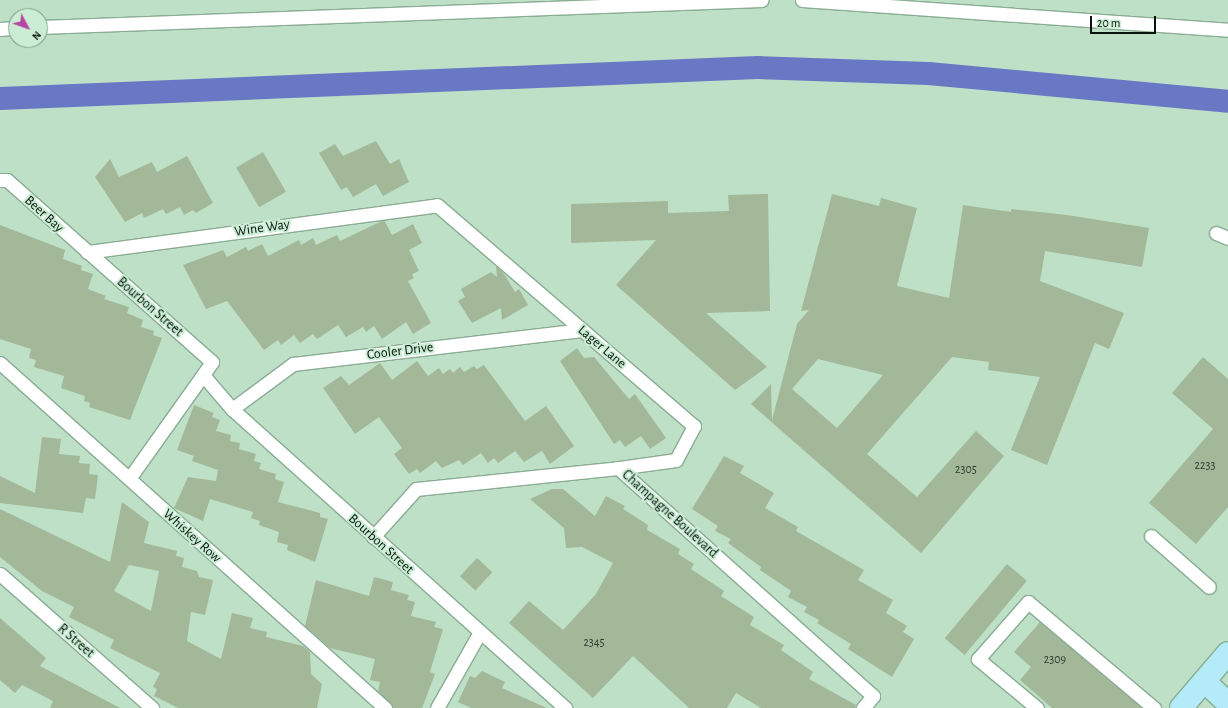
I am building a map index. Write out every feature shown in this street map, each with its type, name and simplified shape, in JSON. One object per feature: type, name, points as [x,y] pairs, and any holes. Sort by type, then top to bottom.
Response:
[{"type":"main road","points":[[1181,708],[1228,653]]},
{"type":"main road","points":[[1204,681],[1228,703]]},
{"type":"lane","points":[[48,27],[761,0]]},
{"type":"lane","points":[[802,0],[1228,30]]},
{"type":"lane","name":"Beer Bay","points":[[0,180],[7,180],[87,252]]},
{"type":"lane","name":"Wine Way","points":[[87,252],[437,205]]},
{"type":"lane","name":"Lager Lane","points":[[437,205],[694,426],[676,460],[618,468]]},
{"type":"lane","name":"Bourbon Street","points":[[87,252],[212,362],[203,375],[232,409],[565,708]]},
{"type":"lane","name":"Cooler Drive","points":[[232,409],[293,364],[582,330]]},
{"type":"lane","name":"Whiskey Row","points":[[0,363],[385,708]]},
{"type":"lane","points":[[129,479],[203,375]]},
{"type":"lane","name":"Champagne Boulevard","points":[[373,537],[416,489],[618,468],[873,696],[863,708]]},
{"type":"lane","points":[[1151,536],[1210,587]]},
{"type":"lane","name":"R Street","points":[[2,579],[150,707]]},
{"type":"lane","points":[[1037,708],[978,659],[1028,602],[1154,708]]},
{"type":"lane","points":[[437,708],[480,632]]},
{"type":"building","points":[[376,141],[390,164],[399,159],[409,182],[383,196],[376,184],[353,197],[347,187],[341,190],[319,153],[335,144],[343,156]]},
{"type":"building","points":[[263,152],[286,192],[259,207],[236,168]]},
{"type":"building","points":[[187,156],[213,203],[196,213],[193,210],[184,215],[180,207],[166,214],[163,209],[144,218],[142,213],[125,222],[95,177],[110,159],[119,177],[152,162],[157,172]]},
{"type":"building","points":[[768,194],[770,311],[706,313],[767,367],[735,390],[616,285],[656,240],[571,243],[571,204],[668,201],[668,213],[729,211],[728,195]]},
{"type":"building","points":[[832,194],[879,206],[881,198],[917,208],[897,286],[949,298],[963,205],[1011,212],[1011,209],[1067,215],[1149,228],[1142,267],[1045,251],[1040,281],[1124,313],[1109,349],[1095,343],[1047,465],[1011,450],[1040,377],[988,370],[989,362],[952,357],[867,454],[917,497],[976,431],[1004,456],[921,553],[751,404],[771,384],[772,420],[797,324],[809,310],[801,311]],"holes":[[[818,359],[883,375],[837,428],[792,389]]]},
{"type":"building","points":[[384,220],[392,235],[413,224],[422,243],[409,250],[419,271],[412,274],[414,278],[408,281],[431,323],[413,334],[406,322],[382,339],[374,326],[366,332],[363,327],[346,337],[338,325],[317,339],[313,334],[300,343],[294,335],[281,345],[278,340],[264,350],[227,301],[206,309],[183,265],[223,250],[227,257],[246,247],[248,251],[262,244],[268,256],[299,240],[301,245],[313,238],[316,245],[337,235],[340,241]]},
{"type":"building","points":[[0,225],[65,250],[63,259],[82,266],[81,270],[93,274],[88,289],[106,296],[104,299],[129,307],[127,313],[143,320],[141,327],[154,331],[153,335],[162,338],[130,420],[89,407],[90,403],[84,401],[85,396],[61,388],[64,376],[34,367],[36,360],[29,358],[31,349],[0,339]]},
{"type":"building","points":[[496,266],[504,274],[515,292],[519,289],[528,305],[502,320],[501,308],[472,323],[458,301],[465,297],[461,289],[491,272],[497,277]]},
{"type":"building","points":[[577,348],[584,358],[594,357],[629,399],[635,394],[666,438],[650,449],[641,436],[625,447],[620,440],[614,444],[560,361]]},
{"type":"building","points":[[1203,357],[1228,379],[1228,507],[1196,544],[1149,503],[1213,429],[1172,393]]},
{"type":"building","points":[[417,361],[428,376],[439,368],[443,374],[450,369],[453,373],[460,367],[464,372],[474,366],[477,369],[484,365],[525,421],[546,406],[574,446],[550,464],[542,451],[524,462],[515,451],[498,463],[494,458],[488,463],[481,453],[463,465],[459,460],[442,468],[436,461],[420,473],[417,469],[409,474],[394,454],[402,448],[379,417],[355,434],[323,388],[341,376],[349,385],[380,363],[392,380]]},
{"type":"building","points":[[194,405],[214,413],[212,417],[220,420],[216,431],[231,435],[230,441],[240,443],[239,449],[256,454],[254,461],[261,463],[259,469],[276,474],[275,479],[284,482],[278,502],[320,513],[320,517],[328,519],[315,562],[287,550],[288,545],[277,542],[279,532],[259,525],[260,521],[251,518],[253,512],[210,499],[203,521],[174,508],[188,477],[216,481],[218,470],[192,461],[194,456],[177,450]]},
{"type":"building","points":[[42,437],[61,439],[59,454],[80,456],[79,463],[90,464],[89,474],[98,475],[95,499],[86,498],[83,513],[0,503],[0,476],[35,493]]},
{"type":"building","points":[[724,456],[744,466],[740,473],[774,493],[765,508],[798,527],[796,531],[864,570],[858,580],[893,600],[886,613],[907,626],[903,632],[914,639],[892,677],[848,649],[851,644],[817,623],[819,620],[804,612],[807,607],[788,597],[791,591],[760,570],[761,567],[728,543],[731,539],[715,531],[718,526],[692,509]]},
{"type":"building","points":[[552,489],[563,489],[595,516],[606,496],[625,506],[623,509],[648,525],[647,530],[680,549],[678,554],[694,564],[691,569],[724,591],[721,596],[754,617],[750,625],[784,645],[781,650],[813,672],[809,679],[856,705],[855,708],[761,708],[736,693],[727,708],[689,708],[633,656],[593,698],[509,623],[529,601],[563,630],[596,594],[613,563],[582,547],[566,548],[564,528],[530,499]]},
{"type":"building","points":[[122,502],[149,522],[144,543],[177,551],[176,556],[184,558],[182,567],[197,571],[199,577],[213,580],[205,615],[191,612],[187,641],[221,659],[232,613],[253,618],[250,628],[267,632],[266,637],[303,646],[310,652],[311,674],[322,684],[317,708],[178,708],[154,696],[157,689],[153,687],[160,673],[110,648],[114,640],[69,617],[74,607],[42,591],[0,557],[0,509],[110,562]],"holes":[[[129,565],[159,571],[151,611],[114,591]]]},
{"type":"building","points":[[477,558],[492,572],[475,591],[460,576]]},
{"type":"building","points":[[1007,564],[1027,581],[965,655],[945,638]]},
{"type":"building","points":[[374,577],[393,582],[391,590],[409,595],[407,600],[415,602],[411,616],[436,622],[434,627],[443,629],[430,672],[435,674],[422,708],[393,708],[378,691],[380,682],[370,680],[375,659],[330,648],[305,626],[316,580],[369,596]]},
{"type":"building","points":[[0,618],[46,658],[40,666],[120,708],[50,708],[53,701],[22,685],[15,693],[0,680]]},
{"type":"building","points":[[1040,622],[1142,708],[1052,708],[1020,680],[1031,667],[1014,652]]},
{"type":"building","points":[[482,671],[505,682],[502,688],[547,708],[471,708],[458,702],[470,676],[475,678]]},
{"type":"waterway","points":[[0,98],[757,67],[928,73],[1228,101]]}]
